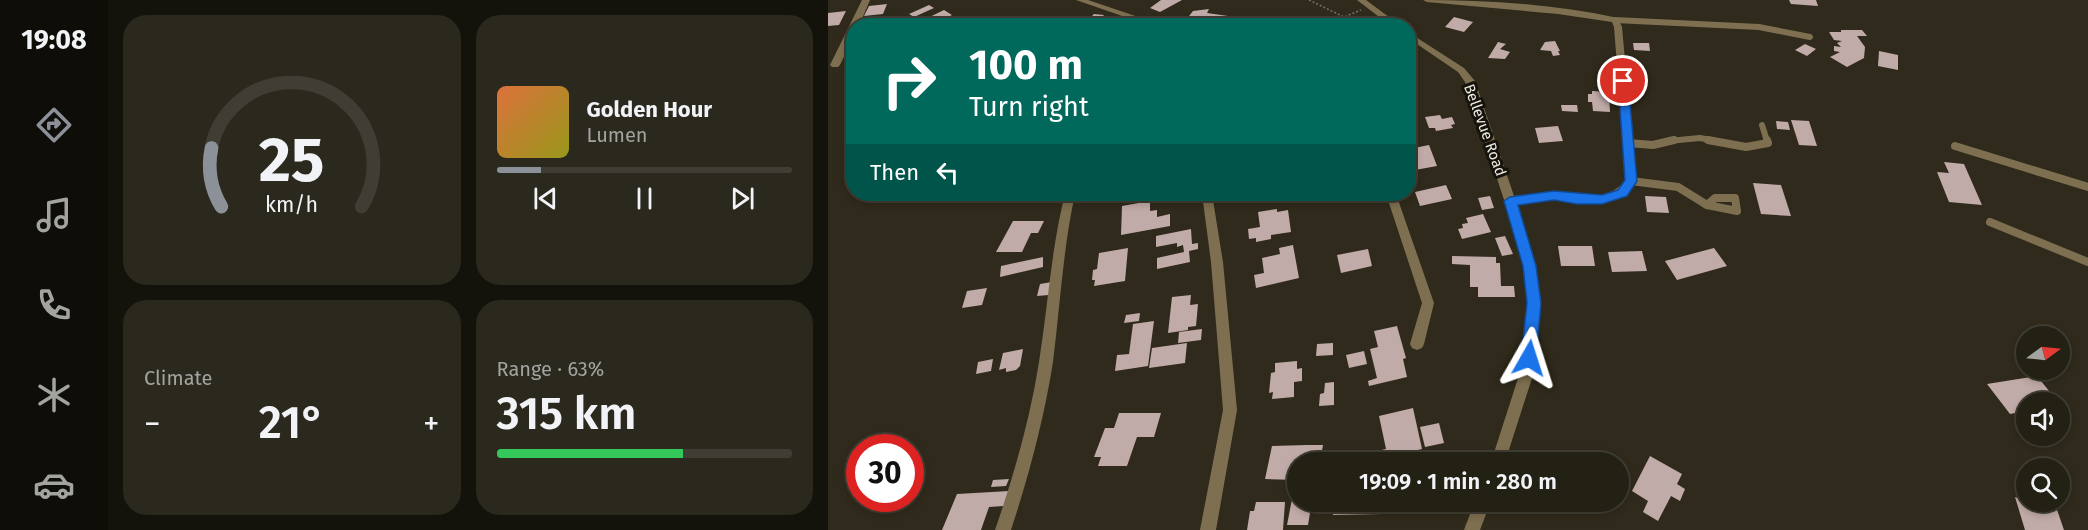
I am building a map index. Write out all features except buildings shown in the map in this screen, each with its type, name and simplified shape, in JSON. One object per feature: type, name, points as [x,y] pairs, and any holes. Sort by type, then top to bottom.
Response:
[{"type":"street","points":[[858,18],[866,0]]},
{"type":"street","points":[[1080,0],[1136,18]]},
{"type":"street","points":[[1361,0],[1386,18]]},
{"type":"street","points":[[1427,0],[1558,11],[1616,20],[1631,181],[1623,193],[1602,200],[1577,200],[1554,196],[1510,201]]},
{"type":"street","name":"Bellevue Road","points":[[1416,39],[1461,70],[1470,81],[1530,266],[1534,303],[1527,372],[1501,452]]},
{"type":"street","points":[[835,64],[846,42]]},
{"type":"street","points":[[1003,530],[1032,432],[1049,340],[1064,217],[1068,201]]},
{"type":"street","points":[[1208,201],[1218,262],[1230,410],[1208,530]]},
{"type":"street","points":[[1393,201],[1428,303],[1417,344]]},
{"type":"street","points":[[1472,530],[1479,512]]},
{"type":"lane","points":[[1616,20],[1759,27],[1810,37]]},
{"type":"lane","points":[[1628,143],[1653,146],[1677,139],[1700,138],[1746,147],[1768,143],[1762,125]]},
{"type":"lane","points":[[1955,146],[2088,187]]},
{"type":"lane","points":[[1631,181],[1678,188],[1707,205]]},
{"type":"lane","points":[[1990,222],[2088,261]]},
{"type":"path","points":[[1309,0],[1344,17],[1370,6]]},
{"type":"route","points":[[1529,358],[1534,303],[1530,266],[1510,201],[1554,196],[1577,200],[1602,200],[1623,193],[1631,181],[1623,81]]}]
